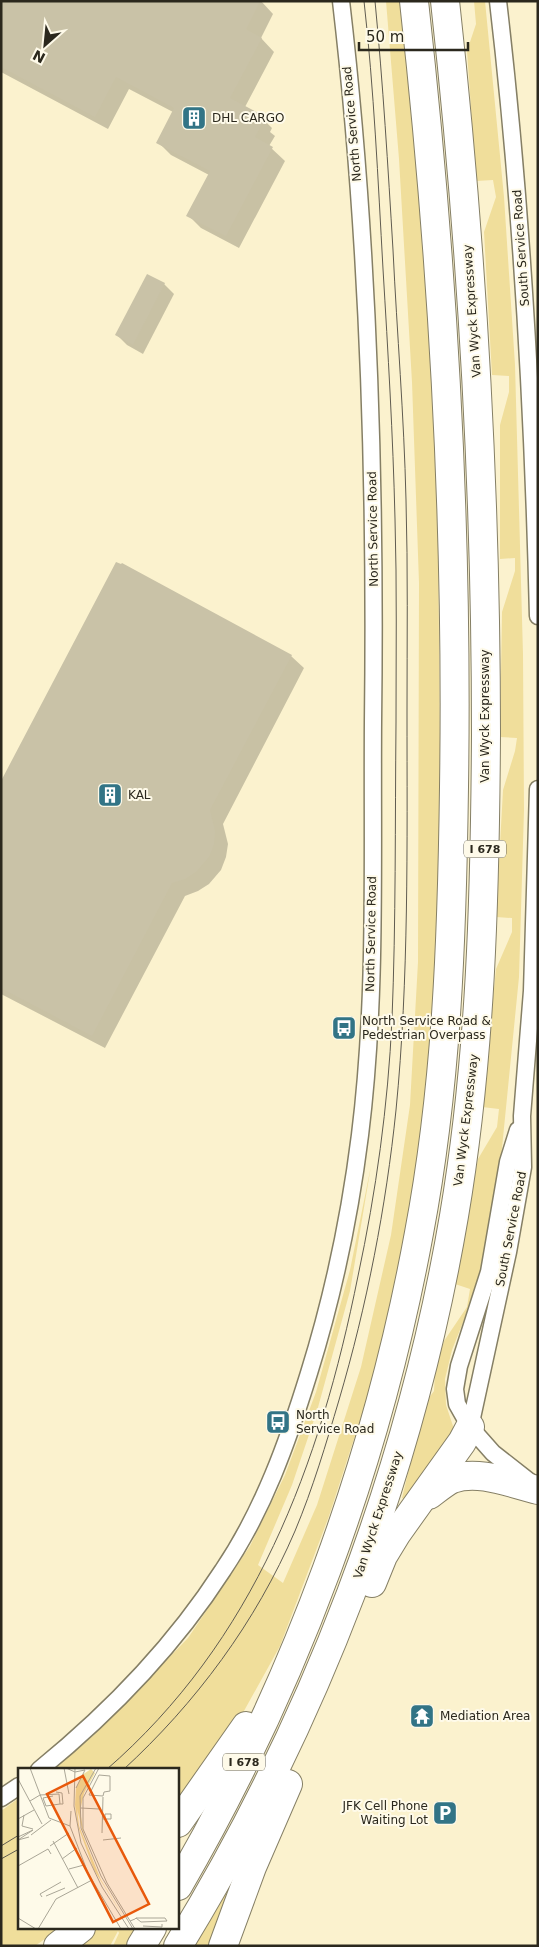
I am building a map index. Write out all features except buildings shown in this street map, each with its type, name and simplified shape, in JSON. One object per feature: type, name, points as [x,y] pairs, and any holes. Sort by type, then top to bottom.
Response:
[{"type":"highway","name":"I 678","points":[[179,1884],[236,1779],[301,1635],[330,1561],[358,1478],[400,1325],[420,1230],[432,1152],[449,985],[455,738],[451,492],[436,228],[414,1]]},
{"type":"highway","name":"Van Wyck Expressway","points":[[178,1946],[251,1819],[313,1687],[348,1602],[380,1510],[406,1426],[424,1358],[458,1193],[478,1018],[483,904],[485,640],[477,384],[470,269],[457,112],[445,1]]},
{"type":"highway","points":[[223,1946],[252,1867],[305,1747],[313,1687],[372,1582],[397,1533],[462,1442],[470,1427]]},
{"type":"highway","points":[[420,1502],[451,1480],[465,1476],[481,1476],[538,1489]]},
{"type":"highway","points":[[179,1822],[233,1746],[301,1635]]},
{"type":"highway","points":[[58,1946],[78,1930]]},
{"type":"highway","points":[[141,1946],[151,1930]]},
{"type":"street","name":"North Service Road","points":[[41,1768],[94,1722],[150,1664],[206,1596],[225,1568],[240,1540],[279,1461],[306,1382],[336,1273],[354,1180],[364,1101],[371,962],[374,625],[373,511],[368,363],[360,221],[341,1]]},
{"type":"street","name":"South Service Road","points":[[498,1],[526,306],[538,616]]},
{"type":"street","name":"South Service Road","points":[[470,1427],[523,1167],[522,1116],[532,991],[538,789]]},
{"type":"street","points":[[522,1116],[508,1162],[496,1236],[484,1291],[456,1374],[455,1389],[457,1404],[470,1427],[493,1453],[538,1489]]},
{"type":"street","points":[[1,1798],[18,1787]]},
{"type":"shaded area","points":[[1,1],[538,1],[538,1946],[1,1946]]},
{"type":"shaded area","points":[[386,1],[400,1],[418,165],[431,337],[438,537],[440,746],[438,916],[432,1042],[411,1206],[374,1377],[329,1516],[280,1646],[229,1738],[179,1807],[179,1768],[55,1768],[94,1735],[188,1638],[250,1546],[285,1475],[316,1392],[350,1270],[371,1166],[350,1291],[317,1411],[292,1485],[258,1565],[283,1583],[317,1505],[361,1367],[391,1235],[410,1105],[418,962],[419,583],[412,382],[399,159]]},
{"type":"shaded area","points":[[474,1],[485,1],[504,197],[515,365],[523,654],[524,810],[519,977],[500,1168],[485,1256],[475,1292],[452,1350],[445,1379],[446,1405],[456,1435],[408,1501],[402,1498],[425,1403],[434,1391],[435,1371],[444,1341],[467,1307],[470,1289],[455,1284],[478,1159],[497,1127],[499,1109],[482,1107],[496,969],[512,932],[512,918],[496,917],[503,790],[517,738],[500,737],[502,612],[515,571],[515,558],[500,559],[500,425],[509,392],[509,376],[492,375],[484,232],[496,197],[493,180],[476,181],[467,51],[476,24]]},
{"type":"shaded area","points":[[18,1799],[18,1930],[57,1930],[35,1946],[1,1946],[1,1811]]},
{"type":"shaded area","points":[[255,1839],[214,1946],[191,1946]]},
{"type":"shaded area","points":[[90,1930],[136,1930],[127,1946],[113,1946],[119,1933],[118,1931],[110,1946],[70,1946]]},
{"type":"tram line","points":[[108,1768],[158,1719],[203,1665],[241,1607],[274,1545],[301,1481],[324,1415],[358,1276],[376,1181],[388,1084],[392,1019],[395,871],[396,570],[388,363],[375,135],[364,1]]},
{"type":"tram line","points":[[125,1768],[175,1717],[222,1660],[262,1597],[295,1531],[319,1466],[349,1364],[367,1292],[387,1183],[396,1110],[405,961],[407,861],[407,553],[402,406],[387,157],[375,1]]},
{"type":"tram line","points":[[1,1846],[18,1836]]},
{"type":"tram line","points":[[1,1859],[18,1850]]},
{"type":"place","name":"DHL CARGO","points":[[194,118]]},
{"type":"place","name":"KAL","points":[[110,795]]},
{"type":"place","name":"North Service Road & Pedestrian Overpass","points":[[344,1028]]},
{"type":"place","name":"North Service Road","points":[[278,1422]]},
{"type":"place","name":"Mediation Area","points":[[422,1716]]},
{"type":"place","name":"JFK Cell Phone Waiting Lot","points":[[445,1813]]}]
